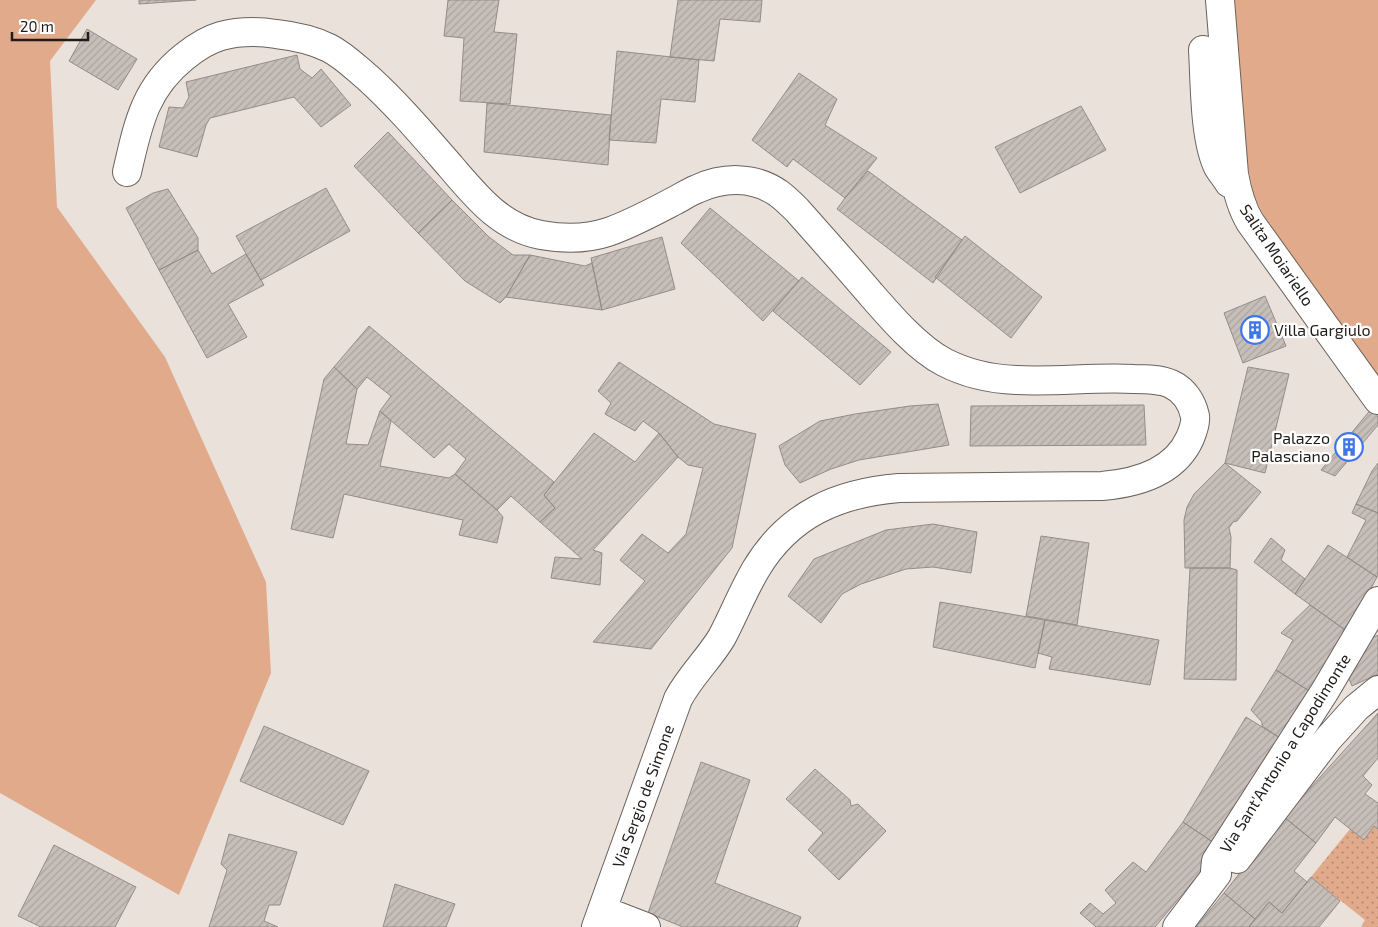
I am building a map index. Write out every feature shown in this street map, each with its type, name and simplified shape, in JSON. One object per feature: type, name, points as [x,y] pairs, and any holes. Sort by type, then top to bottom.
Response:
[{"type":"street","name":"Salita Moiariello","points":[[1220,0],[1234,174],[1238,196],[1250,222],[1378,400]]},
{"type":"street","name":"Via Sergio de Simone","points":[[127,172],[135,136],[145,107],[156,86],[173,66],[203,44],[228,34],[254,32],[289,35],[330,49],[349,62],[393,102],[483,203],[500,218],[521,230],[563,238],[597,235],[636,220],[694,190],[714,182],[744,180],[759,183],[780,194],[797,210],[896,322],[932,355],[950,365],[978,374],[1017,380],[1121,378],[1156,380],[1171,384],[1189,398],[1195,419],[1193,431],[1186,447],[1165,467],[1153,474],[1133,481],[1102,486],[900,488],[877,490],[835,500],[814,510],[795,523],[768,551],[742,594],[722,636],[683,691],[674,709],[599,918]]},
{"type":"street","points":[[1203,50],[1210,144],[1218,166],[1238,196]]},
{"type":"street","name":"Via Sant'Antonio a Capodimonte","points":[[1177,927],[1217,874],[1215,871],[1216,861],[1325,691],[1378,601]]},
{"type":"street","points":[[1217,874],[1224,873],[1229,869],[1328,739],[1356,708],[1378,690]]},
{"type":"street","points":[[599,918],[646,927]]},
{"type":"shaded area","points":[[0,0],[96,0],[50,61],[57,207],[165,357],[266,582],[271,673],[179,895],[0,793]]},
{"type":"shaded area","points":[[1233,0],[1378,0],[1378,387],[1268,224],[1254,197],[1245,152]]},
{"type":"shaded area","points":[[1374,826],[1378,829],[1378,927],[1361,927],[1365,920],[1311,877],[1350,829],[1364,840]]},
{"type":"building","points":[[139,0],[196,0],[139,4]]},
{"type":"building","points":[[448,0],[499,0],[494,32],[517,34],[510,104],[460,101],[464,38],[444,36]]},
{"type":"building","points":[[678,0],[762,0],[760,22],[720,19],[714,61],[670,57]]},
{"type":"building","points":[[87,29],[137,59],[118,90],[69,61]]},
{"type":"building","points":[[617,51],[699,60],[695,102],[661,99],[656,143],[609,140]]},
{"type":"building","points":[[297,55],[300,69],[312,78],[321,69],[351,105],[321,127],[294,97],[210,118],[206,125],[197,157],[159,147],[169,107],[183,108],[189,97],[186,82]]},
{"type":"building","points":[[799,73],[837,99],[825,125],[877,158],[845,198],[793,159],[787,167],[752,140]]},
{"type":"building","points":[[487,103],[611,115],[608,165],[484,152]]},
{"type":"building","points":[[1081,106],[1106,150],[1020,193],[995,147]]},
{"type":"building","points":[[388,132],[452,200],[418,233],[354,166]]},
{"type":"building","points":[[868,171],[962,240],[933,283],[837,209]]},
{"type":"building","points":[[326,188],[350,231],[261,280],[236,236]]},
{"type":"building","points":[[168,189],[198,238],[198,250],[159,270],[126,208],[153,193]]},
{"type":"building","points":[[452,200],[489,237],[513,255],[530,255],[506,297],[500,303],[465,281],[418,233]]},
{"type":"building","points":[[710,208],[799,281],[763,321],[681,243]]},
{"type":"building","points":[[965,236],[1042,297],[1011,338],[935,277]]},
{"type":"building","points":[[662,237],[675,289],[602,310],[591,258]]},
{"type":"building","points":[[198,250],[212,274],[246,254],[264,285],[228,304],[247,337],[207,358],[159,270]]},
{"type":"building","points":[[530,255],[585,266],[592,263],[602,310],[506,297]]},
{"type":"building","points":[[802,277],[891,352],[860,385],[773,311]]},
{"type":"building","name":"Villa Gargiulo","points":[[1265,296],[1286,346],[1243,363],[1224,313]]},
{"type":"building","points":[[369,326],[554,482],[544,495],[555,508],[540,522],[511,496],[497,510],[455,474],[466,459],[449,444],[434,458],[380,411],[391,396],[367,377],[357,389],[334,367]]},
{"type":"building","points":[[619,362],[714,424],[756,434],[732,548],[651,649],[593,642],[645,581],[620,560],[642,534],[668,553],[686,534],[703,468],[688,465],[678,457],[659,433],[643,421],[635,431],[605,414],[611,403],[598,391]]},
{"type":"building","points":[[334,367],[357,389],[346,444],[368,445],[380,411],[391,421],[380,466],[449,478],[455,474],[503,517],[497,543],[459,535],[463,520],[344,494],[333,538],[291,529],[324,379]]},
{"type":"building","points":[[1248,367],[1289,374],[1265,473],[1225,463]]},
{"type":"building","points":[[938,404],[949,445],[859,460],[831,469],[800,483],[785,465],[779,446],[820,421],[910,406]]},
{"type":"building","points":[[1144,405],[1146,445],[970,446],[971,406]]},
{"type":"building","name":"Palazzo Palasciano","points":[[1372,408],[1378,417],[1378,425],[1335,476],[1321,470]]},
{"type":"building","points":[[594,433],[635,462],[659,433],[678,457],[593,550],[602,553],[600,585],[551,578],[555,557],[582,559],[540,522],[555,508],[544,495]]},
{"type":"building","points":[[1225,463],[1261,492],[1229,528],[1231,537],[1230,568],[1185,568],[1184,520],[1187,507],[1194,494]]},
{"type":"building","name":"Palazzo Palasciano","points":[[1378,463],[1378,513],[1356,504],[1372,471]]},
{"type":"building","points":[[1356,504],[1378,513],[1377,577],[1347,557],[1366,520],[1352,513]]},
{"type":"building","points":[[933,524],[977,532],[971,573],[933,567],[906,569],[861,584],[842,594],[821,623],[788,596],[814,559],[886,530]]},
{"type":"building","points":[[1041,536],[1089,543],[1077,625],[1026,616]]},
{"type":"building","points":[[1271,538],[1285,550],[1281,560],[1305,579],[1295,594],[1254,562]]},
{"type":"building","points":[[1328,545],[1377,577],[1348,632],[1295,594]]},
{"type":"building","points":[[1190,568],[1230,568],[1237,570],[1236,680],[1184,679]]},
{"type":"building","points":[[940,602],[1045,620],[1035,668],[933,647]]},
{"type":"building","points":[[1310,605],[1348,632],[1311,692],[1276,670],[1293,640],[1281,633]]},
{"type":"building","points":[[1045,620],[1159,640],[1150,685],[1049,669],[1052,657],[1038,653]]},
{"type":"building","points":[[1378,635],[1378,674],[1352,686],[1349,679],[1372,638]]},
{"type":"building","points":[[1276,670],[1311,692],[1280,738],[1262,726],[1262,722],[1251,710]]},
{"type":"building","points":[[1378,713],[1378,758],[1363,776],[1372,785],[1365,794],[1378,803],[1378,829],[1374,826],[1364,840],[1335,817],[1316,843],[1284,817]]},
{"type":"building","points":[[1246,717],[1280,738],[1217,845],[1183,822]]},
{"type":"building","points":[[264,726],[369,771],[343,825],[240,781]]},
{"type":"building","points":[[701,762],[750,780],[715,883],[801,917],[797,927],[683,927],[648,913]]},
{"type":"building","points":[[815,769],[850,800],[851,806],[858,804],[886,831],[839,880],[808,850],[823,833],[786,799]]},
{"type":"building","points":[[1284,817],[1316,843],[1294,871],[1307,882],[1282,913],[1269,902],[1255,919],[1224,893]]},
{"type":"building","points":[[1183,822],[1220,849],[1155,927],[1096,927],[1080,913],[1090,903],[1103,914],[1116,903],[1105,890],[1133,862],[1146,872]]},
{"type":"building","points":[[229,834],[297,852],[280,905],[269,905],[264,921],[278,927],[209,927],[227,870],[221,864]]},
{"type":"building","points":[[54,845],[136,887],[115,927],[41,927],[18,916]]},
{"type":"building","points":[[1311,877],[1340,901],[1319,927],[1249,927],[1269,902],[1282,913]]},
{"type":"building","points":[[395,884],[455,904],[446,927],[383,927]]},
{"type":"building","points":[[1224,893],[1255,919],[1249,927],[1196,927]]},
{"type":"place","name":"Villa Gargiulo","points":[[1255,330]]},
{"type":"place","name":"Palazzo Palasciano","points":[[1349,447]]}]
